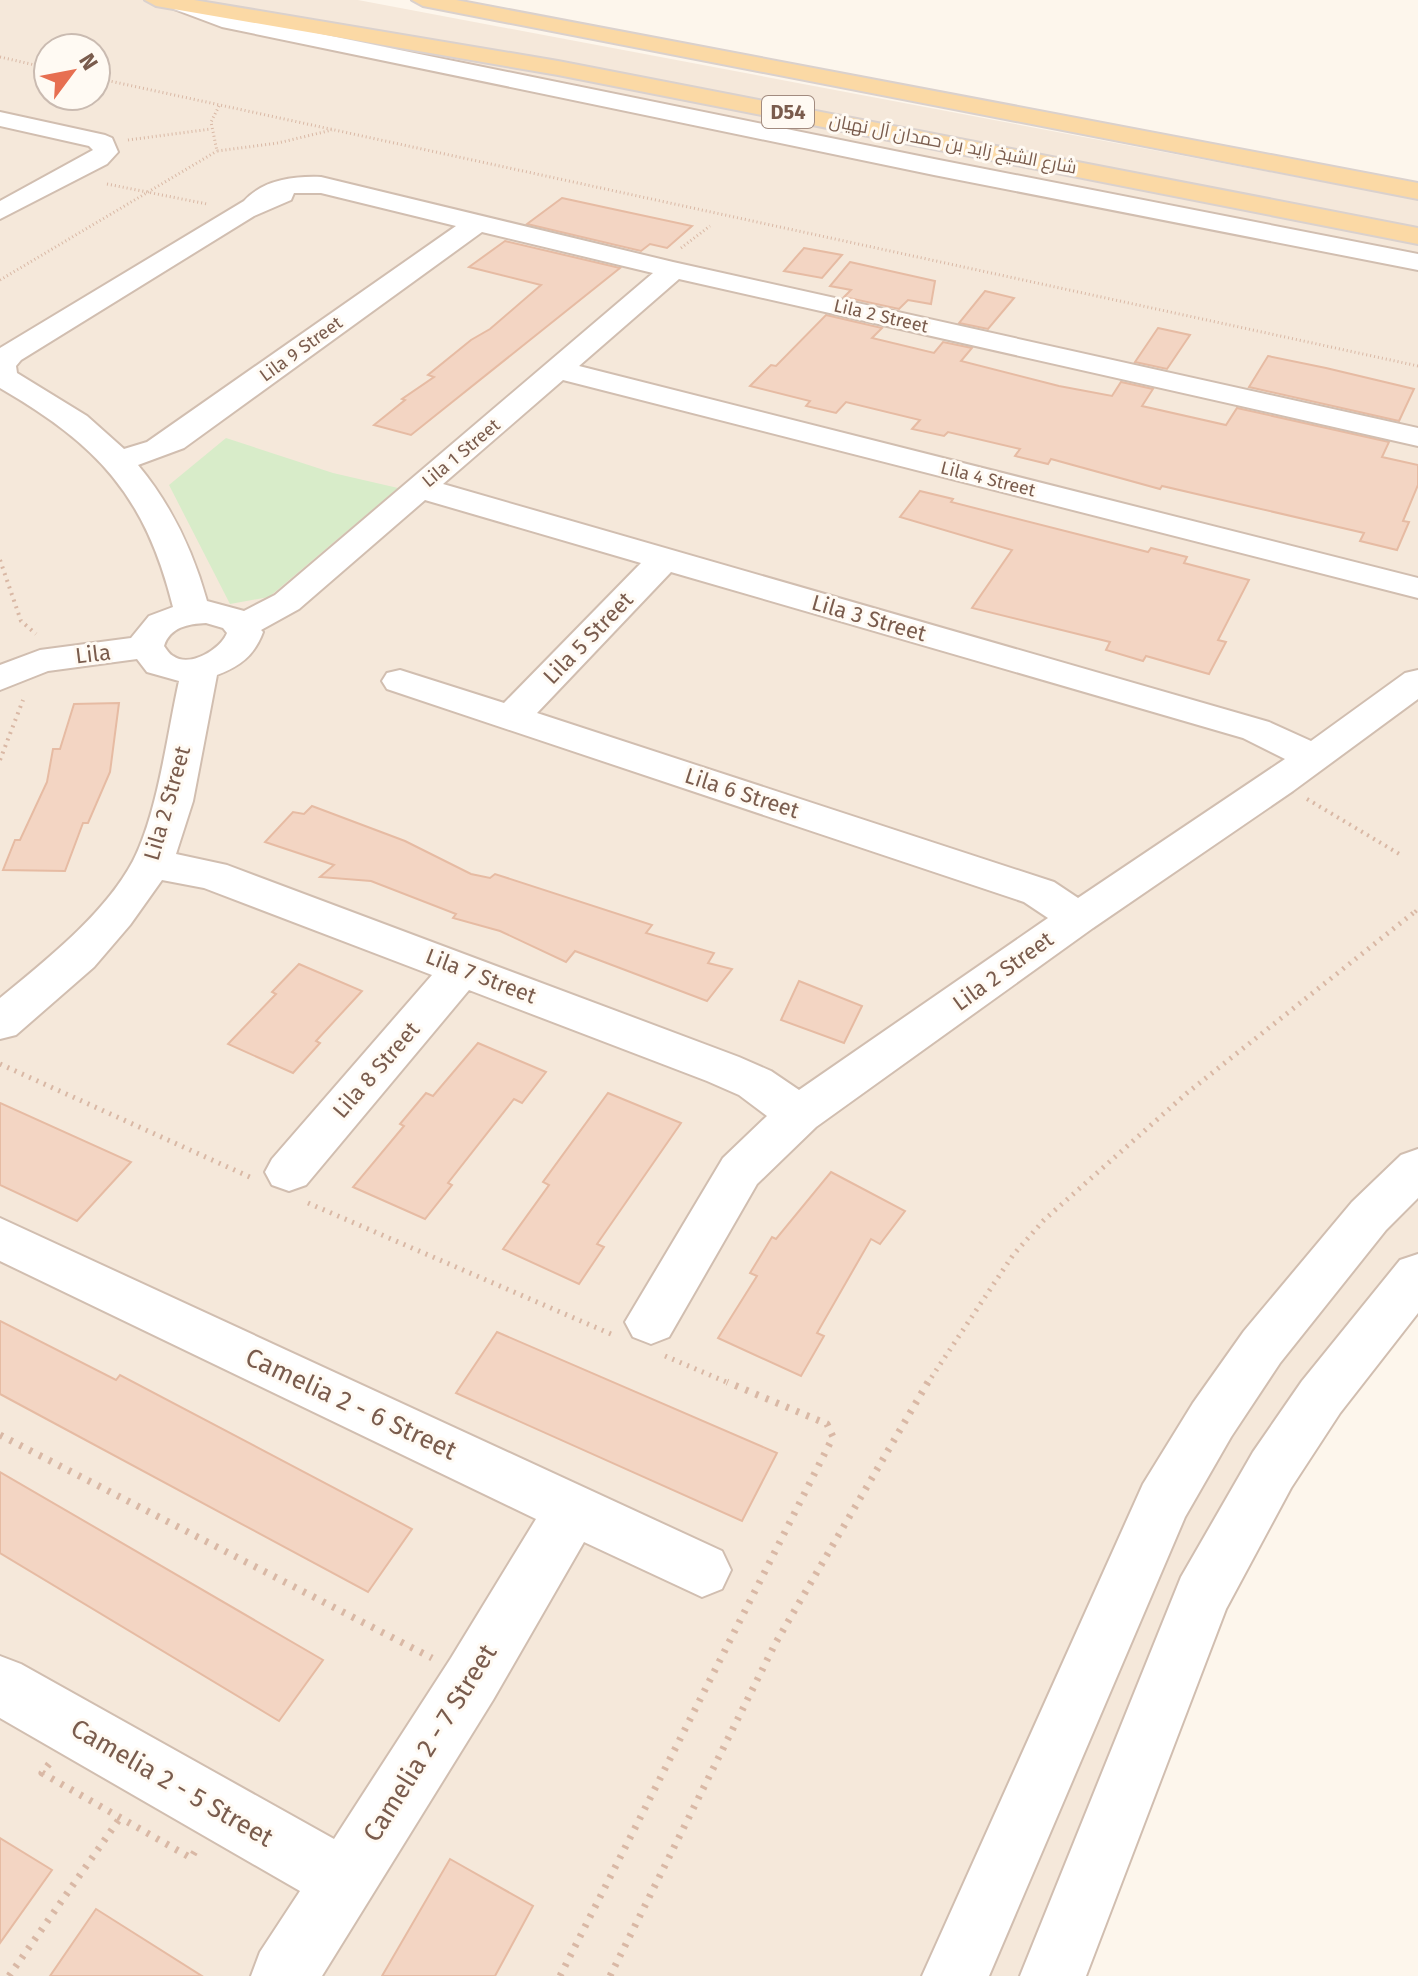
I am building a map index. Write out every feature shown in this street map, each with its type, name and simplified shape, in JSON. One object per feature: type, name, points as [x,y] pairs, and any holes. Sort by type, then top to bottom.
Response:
[{"type":"main road","name":"شارع الشيخ زايد بن حمدان آل نهيان","points":[[156,0],[588,73],[1418,236]]},
{"type":"main road","name":"شارع الشيخ زايد بن حمدان آل نهيان","points":[[423,0],[1418,191]]},
{"type":"street","points":[[182,4],[202,15],[222,20],[934,167],[1418,262]]},
{"type":"street","points":[[0,119],[103,143],[106,148],[103,155],[0,211]]},
{"type":"street","points":[[62,133],[81,141],[89,149],[88,158],[73,171]]},
{"type":"street","name":"Lila 2 Street","points":[[192,613],[184,573],[165,528],[118,461],[75,419],[7,380],[0,370],[5,359],[250,208],[298,192],[344,193],[1418,437]]},
{"type":"street","name":"Lila 9 Street","points":[[118,461],[142,455],[173,441],[477,223]]},
{"type":"street","name":"Lila 1 Street","points":[[242,625],[278,609],[673,270]]},
{"type":"street","name":"Lila 4 Street","points":[[559,370],[1418,588]]},
{"type":"street","name":"Lila 3 Street","points":[[420,488],[1256,730],[1314,757]]},
{"type":"street","name":"Lila 5 Street","points":[[512,717],[664,559]]},
{"type":"street","points":[[222,614],[242,625],[245,635],[242,645],[232,656],[200,668],[184,669],[157,663],[146,647],[154,630],[177,616],[222,614]]},
{"type":"street","name":"Lila","points":[[0,652],[27,667],[146,647]]},
{"type":"street","name":"Lila 2 Street","points":[[0,1023],[79,956],[115,915],[152,864],[173,801],[200,668]]},
{"type":"street","name":"Lila 6 Street","points":[[400,681],[1039,892],[1078,918]]},
{"type":"street","name":"Lila 2 Street","points":[[640,1336],[740,1171],[799,1114],[1078,918],[1279,782],[1418,681]]},
{"type":"street","name":"Lila 7 Street","points":[[152,864],[212,875],[740,1075],[799,1114]]},
{"type":"street","name":"Lila 8 Street","points":[[286,1185],[462,969]]},
{"type":"street","points":[[955,1976],[1163,1502],[1212,1420],[1262,1347],[1369,1216],[1418,1168]]},
{"type":"street","name":"Camelia 2 - 6 Street","points":[[0,1238],[702,1570]]},
{"type":"street","points":[[1053,1976],[1202,1596],[1272,1470],[1321,1397],[1418,1275]]},
{"type":"street","name":"Camelia 2 - 7 Street","points":[[284,1976],[472,1679],[573,1508]]},
{"type":"street","name":"Camelia 2 - 5 Street","points":[[0,1685],[343,1880]]},
{"type":"path","points":[[0,57],[32,64]]},
{"type":"path","points":[[112,81],[1418,366]]},
{"type":"path","points":[[217,151],[211,129],[213,112],[220,105]]},
{"type":"path","points":[[103,143],[211,129]]},
{"type":"path","points":[[0,280],[217,151],[278,143],[334,130]]},
{"type":"path","points":[[73,171],[146,193],[250,208]]},
{"type":"path","points":[[0,560],[21,621],[27,629],[27,667],[11,740],[0,760]]},
{"type":"path","points":[[1279,782],[1401,855]]},
{"type":"path","points":[[610,1976],[775,1644],[911,1407],[1013,1255],[1044,1220],[1187,1093],[1418,909]]},
{"type":"path","points":[[0,1064],[640,1336],[827,1424],[833,1437],[560,1976]]},
{"type":"path","points":[[0,1435],[472,1679]]},
{"type":"path","points":[[9,1976],[120,1818]]},
{"type":"shaded area","points":[[0,0],[358,0],[1418,200],[1418,1271],[1311,1400],[1033,1976],[0,1976]]},
{"type":"green space","points":[[226,438],[333,473],[398,488],[269,597],[230,604],[169,485]]},
{"type":"building","points":[[562,198],[692,226],[667,248],[650,244],[641,251],[527,224]]},
{"type":"building","points":[[505,241],[620,268],[411,435],[374,425],[405,400],[402,399],[434,377],[428,375],[471,340],[490,329],[541,285],[469,267]]},
{"type":"building","points":[[804,248],[842,255],[822,278],[784,271]]},
{"type":"building","points":[[850,262],[935,281],[931,304],[908,300],[899,309],[844,297],[851,290],[830,286]]},
{"type":"building","points":[[985,291],[1014,298],[988,329],[959,323]]},
{"type":"building","points":[[826,315],[882,328],[872,338],[934,353],[943,342],[972,348],[961,361],[1059,386],[1112,396],[1121,382],[1153,389],[1142,406],[1226,425],[1237,408],[1389,442],[1382,457],[1418,465],[1418,485],[1403,521],[1409,522],[1397,550],[1360,541],[1364,533],[1162,486],[1160,489],[1051,459],[1048,464],[1015,456],[1020,449],[948,432],[944,436],[912,429],[920,420],[846,402],[836,413],[806,406],[810,401],[750,386],[771,365],[776,366]]},
{"type":"building","points":[[1158,328],[1190,335],[1167,369],[1135,362]]},
{"type":"building","points":[[1268,356],[1414,389],[1399,421],[1249,387]]},
{"type":"building","points":[[920,491],[953,499],[951,502],[1148,552],[1151,548],[1187,557],[1184,563],[1249,580],[1218,640],[1226,642],[1209,674],[1146,656],[1143,661],[1106,650],[1110,642],[972,608],[1012,550],[900,517]]},
{"type":"building","points":[[119,703],[110,772],[88,823],[83,823],[65,871],[3,870],[15,840],[20,840],[47,782],[53,749],[60,749],[74,704]]},
{"type":"building","points":[[312,806],[405,841],[471,874],[490,878],[495,874],[652,925],[646,933],[714,953],[708,963],[732,969],[707,1001],[575,951],[566,962],[500,931],[453,918],[456,914],[371,881],[320,877],[334,865],[265,842],[293,812],[304,814]]},
{"type":"building","points":[[299,964],[362,991],[316,1041],[320,1043],[293,1073],[228,1044],[276,994],[272,992]]},
{"type":"building","points":[[799,981],[862,1006],[844,1043],[781,1020]]},
{"type":"building","points":[[478,1043],[546,1072],[522,1103],[514,1099],[448,1183],[452,1185],[425,1219],[353,1187],[404,1126],[400,1124],[426,1093],[433,1096]]},
{"type":"building","points":[[608,1093],[681,1123],[597,1244],[604,1247],[579,1284],[503,1249],[549,1185],[543,1182]]},
{"type":"building","points":[[0,1103],[131,1162],[77,1221],[0,1185]]},
{"type":"building","points":[[831,1172],[905,1211],[880,1244],[871,1239],[817,1333],[824,1336],[801,1376],[718,1338],[757,1276],[750,1273],[772,1237],[776,1239]]},
{"type":"building","points":[[0,1321],[116,1380],[120,1375],[412,1529],[368,1592],[0,1394]]},
{"type":"building","points":[[497,1332],[777,1453],[742,1521],[456,1393]]},
{"type":"building","points":[[0,1472],[323,1660],[279,1721],[0,1553]]},
{"type":"building","points":[[0,1838],[52,1870],[0,1943]]},
{"type":"building","points":[[450,1859],[533,1906],[495,1976],[382,1976]]},
{"type":"building","points":[[96,1909],[202,1976],[50,1976]]}]
